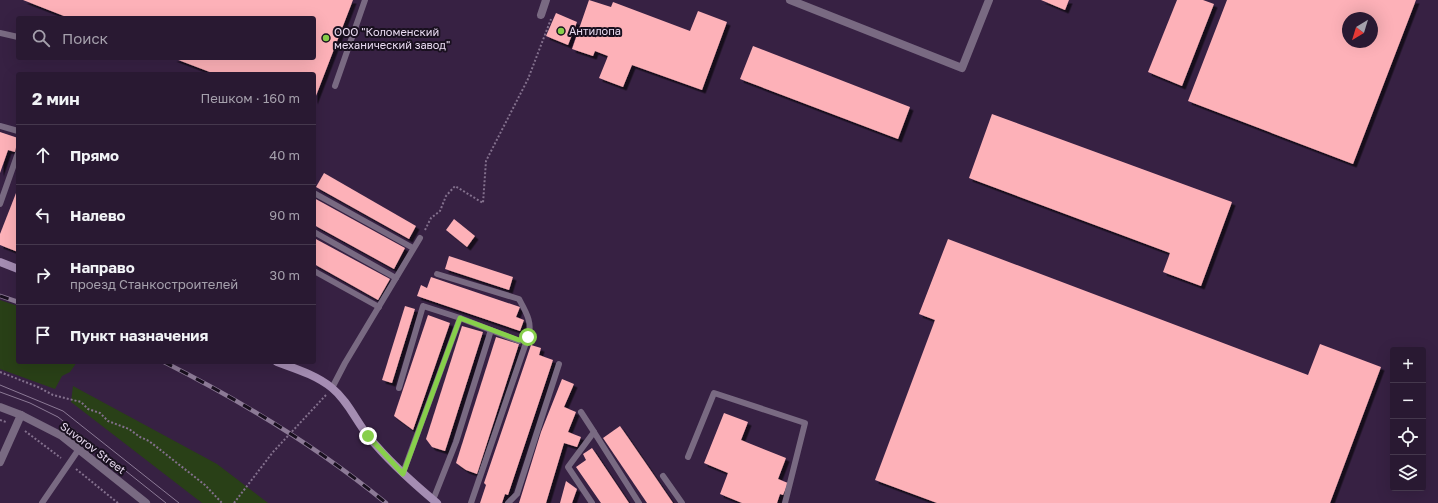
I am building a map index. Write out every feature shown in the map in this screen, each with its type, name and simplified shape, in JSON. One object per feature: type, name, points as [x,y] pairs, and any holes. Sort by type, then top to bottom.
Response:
[{"type":"main road","points":[[0,262],[16,268]]},
{"type":"main road","points":[[282,364],[308,374],[332,388],[343,400],[368,436],[403,474],[435,501]]},
{"type":"street","points":[[542,15],[546,0]]},
{"type":"street","points":[[790,0],[962,68],[989,0]]},
{"type":"street","name":"Suvorov Street","points":[[0,407],[21,415],[62,436],[146,503]]},
{"type":"street","points":[[0,462],[21,415]]},
{"type":"lane","points":[[335,86],[365,0]]},
{"type":"lane","points":[[0,33],[16,37]]},
{"type":"lane","points":[[0,126],[16,130]]},
{"type":"lane","points":[[0,204],[16,159]]},
{"type":"lane","points":[[316,194],[413,248]]},
{"type":"lane","points":[[316,233],[396,278]]},
{"type":"lane","points":[[332,388],[420,238]]},
{"type":"lane","points":[[316,272],[379,307]]},
{"type":"lane","points":[[437,274],[519,299],[527,314],[531,329],[471,503]]},
{"type":"lane","points":[[399,388],[423,306],[519,340],[528,337]]},
{"type":"lane","points":[[403,474],[460,318]]},
{"type":"lane","points":[[435,501],[456,442],[491,330]]},
{"type":"lane","points":[[508,503],[517,494],[559,364]]},
{"type":"lane","points":[[688,457],[714,393],[805,423],[785,503]]},
{"type":"lane","points":[[581,412],[639,503]]},
{"type":"lane","points":[[592,503],[568,467],[594,432]]},
{"type":"lane","points":[[42,503],[79,449]]},
{"type":"lane","points":[[663,476],[682,503]]},
{"type":"path","points":[[420,238],[431,218],[440,211],[446,196],[455,186],[483,203],[486,161],[528,79],[551,19],[542,15]]},
{"type":"path","points":[[0,372],[38,387],[53,395],[81,402],[88,409],[100,414],[108,421],[129,429],[140,437],[149,441],[204,486],[222,503]]},
{"type":"path","points":[[234,503],[274,452],[332,388]]},
{"type":"green space","points":[[0,300],[16,305],[16,364],[76,364],[70,372],[62,376],[55,389],[0,369]]},
{"type":"green space","points":[[73,386],[217,464],[268,503],[202,503],[71,402]]},
{"type":"building","name":"ООО \"Коломенский механический завод\"","points":[[23,0],[353,0],[316,96],[316,72],[210,72],[178,60],[316,60],[316,16],[64,16]]},
{"type":"building","points":[[589,0],[611,7],[613,2],[690,31],[698,11],[727,22],[702,90],[632,65],[623,87],[599,78],[608,56],[595,51],[593,56],[572,49]]},
{"type":"building","points":[[1041,0],[1069,0],[1065,10]]},
{"type":"building","points":[[1177,0],[1203,0],[1214,4],[1182,86],[1148,72]]},
{"type":"building","points":[[1227,0],[1416,0],[1353,164],[1188,101]]},
{"type":"building","name":"Aнтилопа","points":[[556,13],[577,22],[568,45],[546,36]]},
{"type":"building","points":[[753,46],[910,107],[898,139],[740,79]]},
{"type":"building","points":[[992,114],[1232,202],[1201,286],[1163,272],[1170,253],[969,178]]},
{"type":"building","points":[[0,132],[16,137],[16,147],[15,152],[8,150],[0,173]]},
{"type":"building","points":[[324,173],[416,226],[409,239],[316,187]]},
{"type":"building","points":[[16,193],[16,251],[0,245],[0,234]]},
{"type":"building","points":[[316,199],[405,248],[394,269],[316,226]]},
{"type":"building","points":[[454,219],[475,236],[467,247],[446,230]]},
{"type":"building","points":[[316,239],[390,279],[378,300],[316,265]]},
{"type":"building","points":[[948,239],[1308,375],[1320,344],[1381,367],[1330,503],[937,503],[875,480],[935,320],[919,314]]},
{"type":"building","points":[[449,256],[513,277],[509,290],[445,269]]},
{"type":"building","points":[[431,277],[520,307],[516,317],[524,320],[520,331],[417,296],[421,285],[427,288]]},
{"type":"building","points":[[405,306],[415,309],[392,383],[382,380]]},
{"type":"building","points":[[428,315],[450,323],[413,430],[394,416]]},
{"type":"building","points":[[462,326],[483,332],[445,451],[432,447],[426,439]]},
{"type":"building","points":[[496,337],[519,344],[477,474],[466,470],[456,463]]},
{"type":"building","points":[[531,345],[541,348],[539,355],[553,360],[508,495],[505,494],[502,503],[480,503],[486,485],[484,483]]},
{"type":"building","points":[[562,379],[574,384],[564,407],[576,412],[568,432],[581,437],[577,447],[564,443],[546,503],[519,503],[541,432]]},
{"type":"building","points":[[724,413],[748,422],[741,440],[786,458],[778,479],[788,483],[783,495],[780,494],[777,503],[742,503],[720,494],[728,473],[704,463]]},
{"type":"building","points":[[620,426],[673,503],[647,503],[603,438]]},
{"type":"building","points":[[592,448],[629,503],[601,503],[576,467],[586,460],[583,454]]},
{"type":"building","points":[[566,481],[577,489],[572,503],[560,503]]},
{"type":"tram line","points":[[0,385],[63,411],[179,503]]},
{"type":"tram line","points":[[0,392],[30,403],[58,417],[166,503]]},
{"type":"railway","points":[[0,296],[16,301]]},
{"type":"railway","points":[[168,364],[251,409],[279,426],[334,463],[386,503]]},
{"type":"place","name":"Aнтилопа","points":[[561,31]]},
{"type":"place","name":"ООО \"Коломенский механический завод\"","points":[[326,38]]},
{"type":"route","points":[[368,436],[384,456],[403,474],[460,318],[519,340],[528,337]]}]
